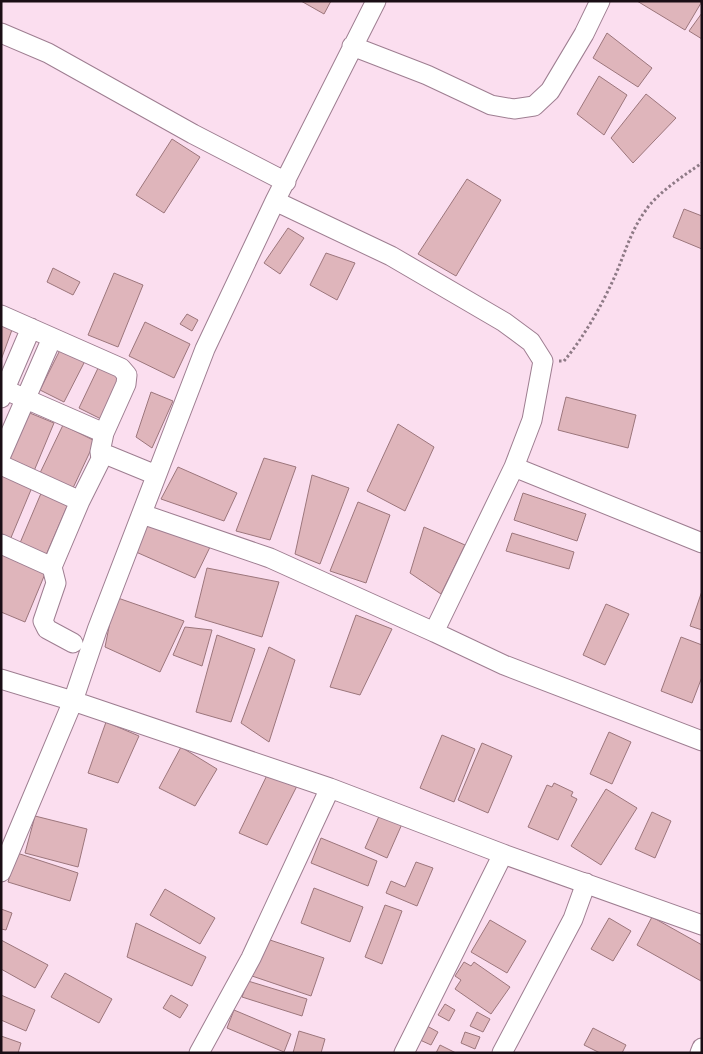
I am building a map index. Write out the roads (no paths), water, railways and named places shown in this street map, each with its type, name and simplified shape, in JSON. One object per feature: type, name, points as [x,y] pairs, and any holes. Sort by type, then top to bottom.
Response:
[{"type":"street","points":[[1,872],[73,701],[97,630],[206,349],[275,201],[376,1]]},
{"type":"street","points":[[352,46],[427,75],[491,105],[514,109],[534,106],[550,91],[584,34],[600,1]]},
{"type":"street","points":[[1,33],[48,54],[193,134],[286,182]]},
{"type":"street","points":[[275,201],[391,256],[504,322],[531,342],[543,361],[532,420],[514,467],[434,632]]},
{"type":"street","points":[[1,315],[121,368],[127,375],[126,384],[104,433],[100,452],[101,459],[80,501],[52,567],[56,583],[43,622],[47,629],[73,643]]},
{"type":"street","points":[[31,328],[2,392],[26,398],[104,433]]},
{"type":"street","points":[[1,455],[52,338]]},
{"type":"street","points":[[100,452],[156,475]]},
{"type":"street","points":[[1,465],[80,501]]},
{"type":"street","points":[[514,467],[702,543]]},
{"type":"street","points":[[142,514],[270,558],[504,665],[702,741]]},
{"type":"street","points":[[1,544],[52,567]]},
{"type":"street","points":[[1,680],[73,701],[330,788],[503,854],[702,924]]},
{"type":"street","points":[[199,1053],[251,958],[330,788]]},
{"type":"street","points":[[404,1053],[503,854]]},
{"type":"street","points":[[502,1053],[573,920],[586,883]]},
{"type":"street","points":[[700,1053],[702,1048]]}]
